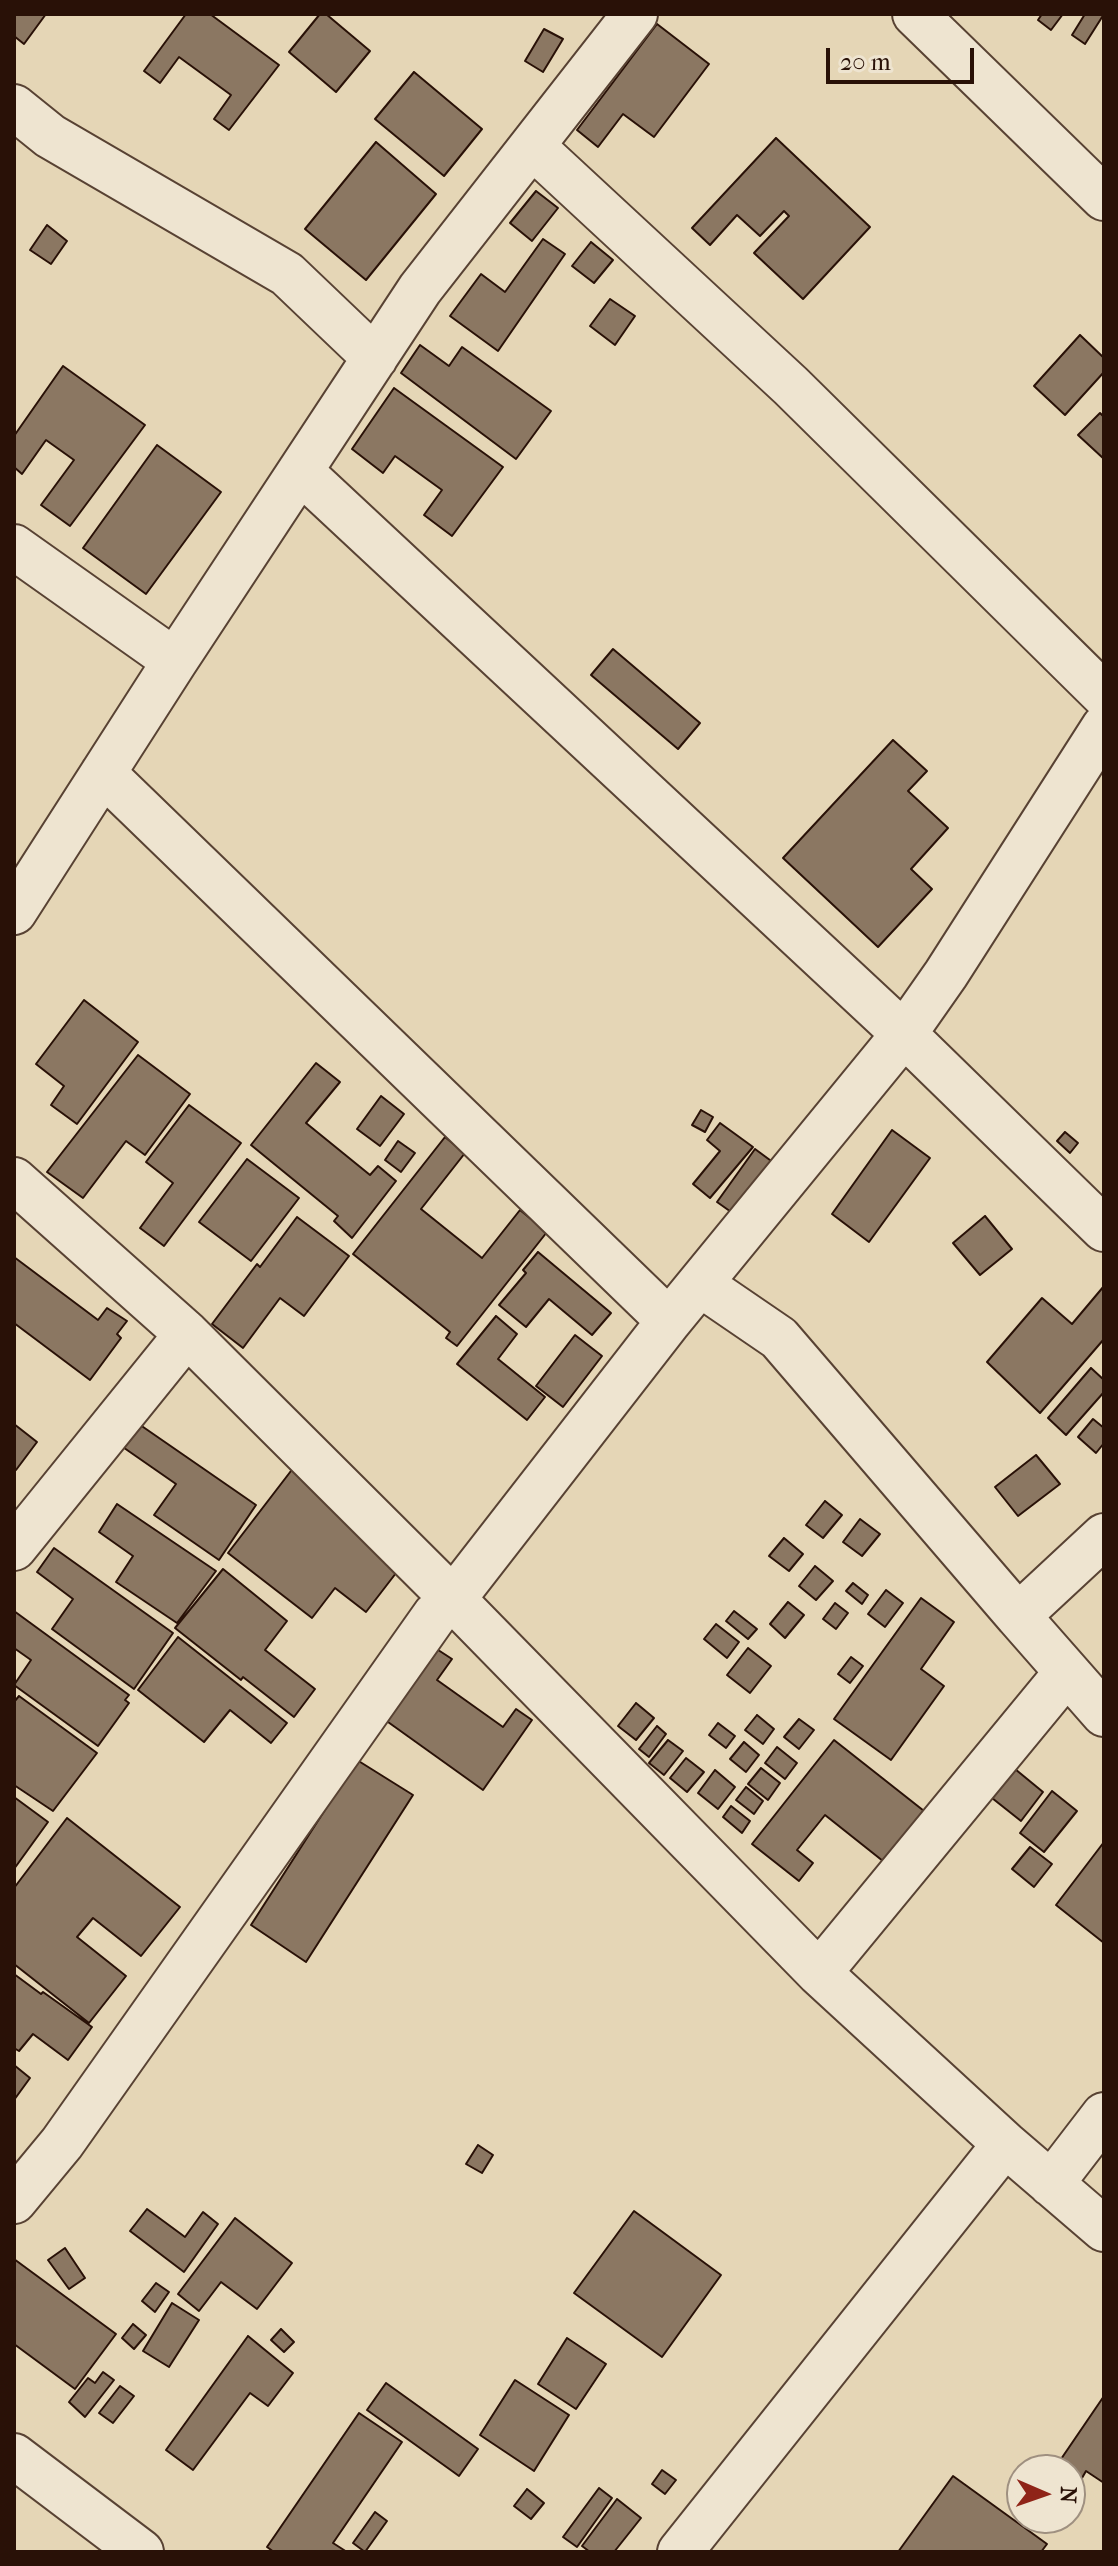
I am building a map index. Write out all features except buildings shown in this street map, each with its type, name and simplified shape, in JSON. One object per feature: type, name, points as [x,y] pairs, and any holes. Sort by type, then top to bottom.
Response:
[{"type":"street","points":[[14,912],[420,289],[635,14]]},
{"type":"street","points":[[915,14],[1104,198]]},
{"type":"street","points":[[14,107],[50,136],[287,274],[375,358]]},
{"type":"street","points":[[532,146],[791,386],[1104,695]]},
{"type":"street","points":[[300,471],[904,1034],[1104,1229]]},
{"type":"street","points":[[14,547],[175,661]]},
{"type":"street","points":[[14,2201],[62,2143],[435,1615],[453,1599],[669,1321],[904,1034],[946,974],[1104,727]]},
{"type":"street","points":[[103,773],[669,1321]]},
{"type":"street","points":[[14,1180],[187,1334],[453,1599],[819,1973],[1005,2144],[1104,2229]]},
{"type":"street","points":[[700,1284],[779,1338],[1104,1714]]},
{"type":"street","points":[[14,1548],[187,1334]]},
{"type":"street","points":[[1018,1616],[1104,1536]]},
{"type":"street","points":[[819,1973],[1067,1672]]},
{"type":"street","points":[[1051,2184],[1104,2115]]},
{"type":"street","points":[[680,2552],[1005,2144]]},
{"type":"street","points":[[16,2461],[141,2552]]}]
